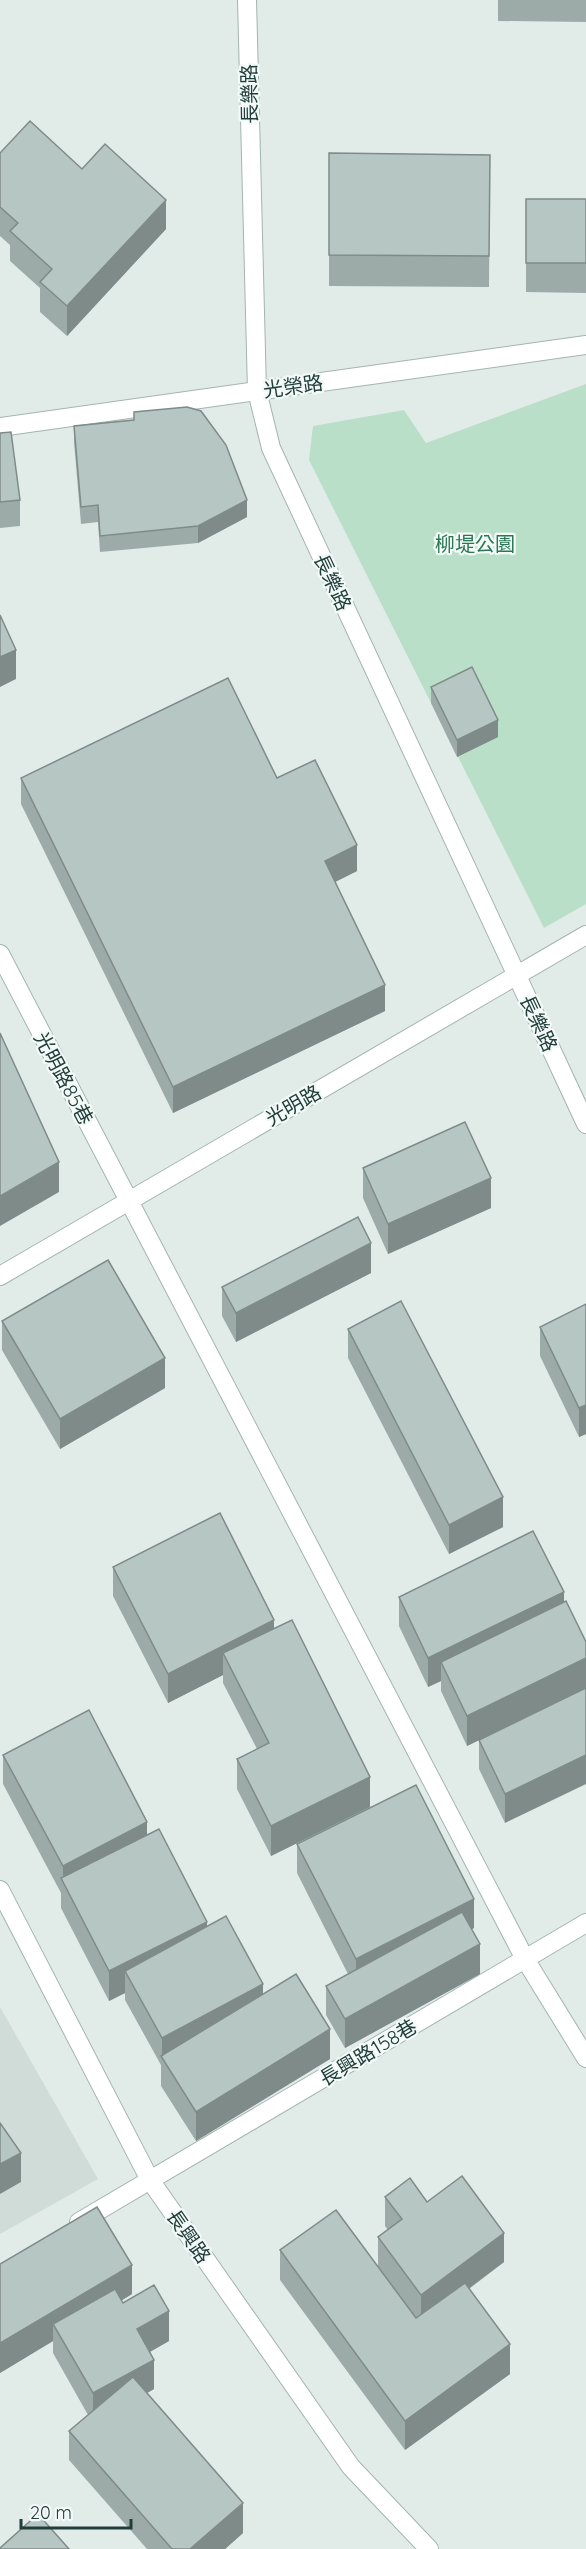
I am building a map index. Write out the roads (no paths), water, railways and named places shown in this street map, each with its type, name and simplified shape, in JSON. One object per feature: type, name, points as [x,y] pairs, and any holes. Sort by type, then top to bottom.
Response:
[{"type":"street","name":"長樂路","points":[[247,0],[256,391],[271,448],[586,1124]]},
{"type":"street","name":"光榮路","points":[[0,427],[586,345]]},
{"type":"street","name":"光明路","points":[[0,1276],[586,934]]},
{"type":"street","name":"光明路85巷","points":[[0,954],[525,1959],[586,2058]]},
{"type":"street","name":"長興路","points":[[0,1890],[150,2180],[351,2467],[429,2549]]},
{"type":"street","name":"長興路158巷","points":[[60,2234],[586,1923]]},
{"type":"park label","name":"柳堤公園","points":[[475,543]]}]
